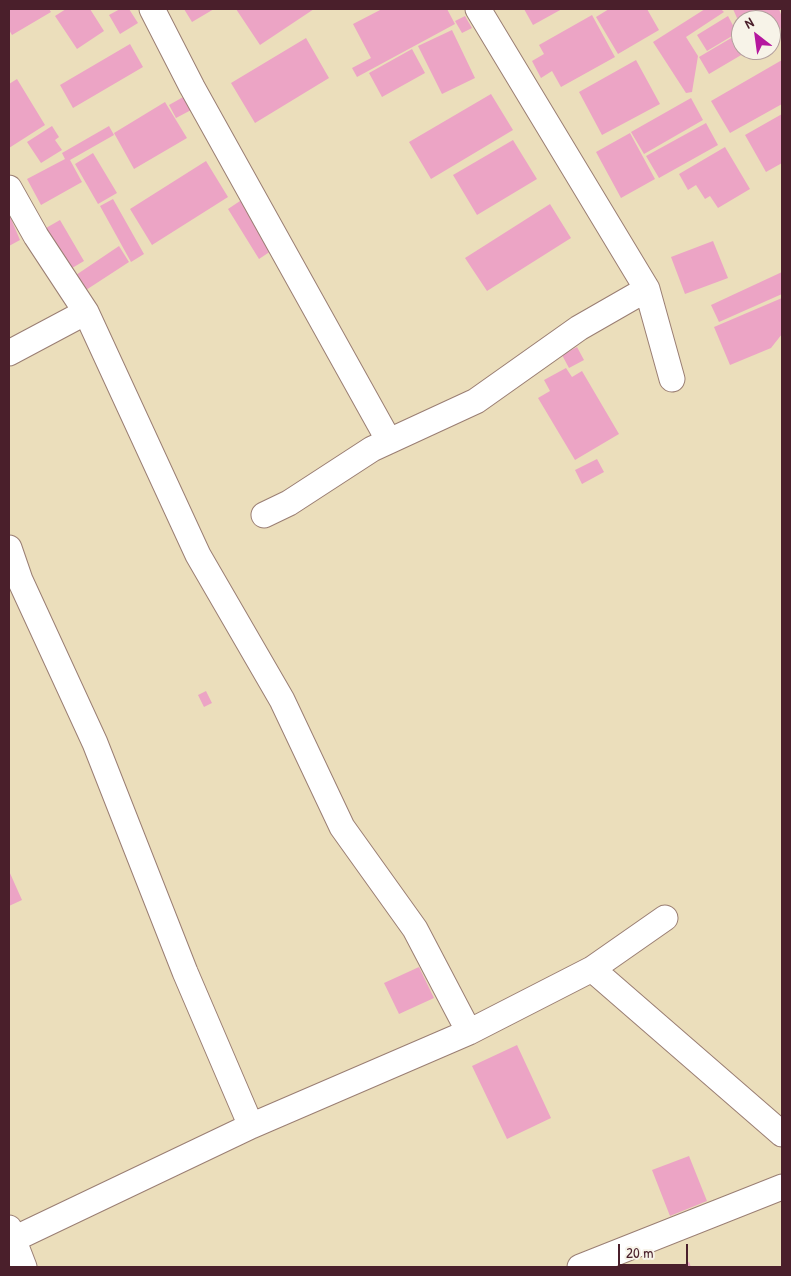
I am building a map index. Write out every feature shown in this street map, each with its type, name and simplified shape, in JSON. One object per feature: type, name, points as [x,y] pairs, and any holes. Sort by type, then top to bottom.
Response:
[{"type":"street","points":[[152,9],[192,87],[389,441]]},
{"type":"street","points":[[478,9],[646,289],[672,379]]},
{"type":"street","points":[[9,188],[36,236],[86,312],[198,555],[282,700],[342,827],[415,928],[469,1032]]},
{"type":"street","points":[[264,516],[289,503],[372,449],[476,401],[579,328],[646,289]]},
{"type":"street","points":[[9,353],[86,312]]},
{"type":"street","points":[[9,548],[20,580],[95,743],[185,972],[250,1126]]},
{"type":"street","points":[[24,1267],[11,1234],[250,1126],[469,1032],[592,969],[665,918]]},
{"type":"street","points":[[592,969],[782,1134]]},
{"type":"street","points":[[580,1267],[782,1187]]},
{"type":"building","points":[[9,9],[49,9],[51,12],[12,35],[9,30]]},
{"type":"building","points":[[66,9],[90,9],[104,31],[77,49],[55,16]]},
{"type":"building","points":[[120,9],[129,9],[138,23],[120,34],[109,15]]},
{"type":"building","points":[[184,9],[214,9],[192,22]]},
{"type":"building","points":[[236,9],[314,9],[260,45]]},
{"type":"building","points":[[382,9],[447,9],[455,24],[357,77],[352,68],[371,58],[353,24]]},
{"type":"building","points":[[524,9],[562,9],[533,25]]},
{"type":"building","points":[[609,9],[647,9],[659,30],[618,54],[596,17]]},
{"type":"building","points":[[705,9],[721,9],[724,12],[686,37],[698,56],[692,92],[686,93],[653,42]]},
{"type":"building","points":[[733,9],[779,10],[733,10]]},
{"type":"building","points":[[592,15],[615,57],[561,87],[552,71],[541,78],[532,61],[544,54],[539,45]]},
{"type":"building","points":[[465,16],[472,28],[462,33],[455,21]]},
{"type":"building","points":[[728,16],[731,22],[731,37],[707,51],[697,35]]},
{"type":"building","points":[[452,30],[475,78],[442,94],[418,46]]},
{"type":"building","points":[[306,38],[329,78],[255,123],[231,83]]},
{"type":"building","points":[[731,38],[731,60],[733,60],[709,74],[699,57]]},
{"type":"building","points":[[130,44],[143,67],[73,108],[60,85]]},
{"type":"building","points":[[412,49],[425,73],[382,97],[369,73]]},
{"type":"building","points":[[636,60],[660,104],[602,135],[579,92]]},
{"type":"building","points":[[782,60],[782,104],[730,133],[711,101]]},
{"type":"building","points":[[17,79],[45,125],[9,148],[9,84]]},
{"type":"building","points":[[491,94],[513,130],[431,179],[409,142]]},
{"type":"building","points":[[185,96],[193,109],[176,118],[169,105]]},
{"type":"building","points":[[691,98],[703,120],[644,154],[631,132]]},
{"type":"building","points":[[165,102],[187,138],[134,169],[114,133]]},
{"type":"building","points":[[782,114],[782,163],[766,172],[745,135]]},
{"type":"building","points":[[706,123],[718,145],[659,178],[646,156]]},
{"type":"building","points":[[52,126],[59,137],[55,140],[62,150],[41,163],[27,142]]},
{"type":"building","points":[[109,126],[114,135],[70,160],[82,182],[41,205],[27,179],[65,159],[62,153]]},
{"type":"building","points":[[630,133],[655,179],[621,198],[596,152]]},
{"type":"building","points":[[513,140],[537,179],[477,215],[453,175]]},
{"type":"building","points":[[725,147],[750,189],[718,208],[710,196],[705,199],[696,185],[688,190],[679,174]]},
{"type":"building","points":[[93,153],[117,193],[98,204],[75,164]]},
{"type":"building","points":[[206,161],[228,197],[152,245],[130,209]]},
{"type":"building","points":[[113,199],[144,254],[131,262],[100,206]]},
{"type":"building","points":[[243,199],[274,249],[259,259],[228,209]]},
{"type":"building","points":[[550,204],[571,238],[487,291],[465,258]]},
{"type":"building","points":[[9,214],[20,240],[9,246]]},
{"type":"building","points":[[60,220],[84,261],[62,274],[39,232]]},
{"type":"building","points":[[713,241],[728,278],[685,294],[671,257]]},
{"type":"building","points":[[119,246],[129,262],[86,290],[76,275]]},
{"type":"building","points":[[782,272],[782,294],[719,322],[711,305]]},
{"type":"building","points":[[782,298],[782,334],[771,348],[730,365],[714,327]]},
{"type":"building","points":[[577,347],[584,360],[569,368],[562,355]]},
{"type":"building","points":[[566,368],[572,377],[582,371],[619,434],[575,460],[538,398],[550,391],[544,380]]},
{"type":"building","points":[[597,459],[604,472],[582,484],[575,470]]},
{"type":"building","points":[[206,691],[212,703],[204,707],[198,695]]},
{"type":"building","points":[[9,871],[22,900],[9,906]]},
{"type":"building","points":[[419,967],[434,998],[399,1014],[384,983]]},
{"type":"building","points":[[517,1045],[551,1118],[507,1139],[472,1066]]},
{"type":"building","points":[[689,1156],[707,1201],[670,1216],[652,1170]]},
{"type":"building","points":[[689,1262],[691,1267],[678,1267]]}]
